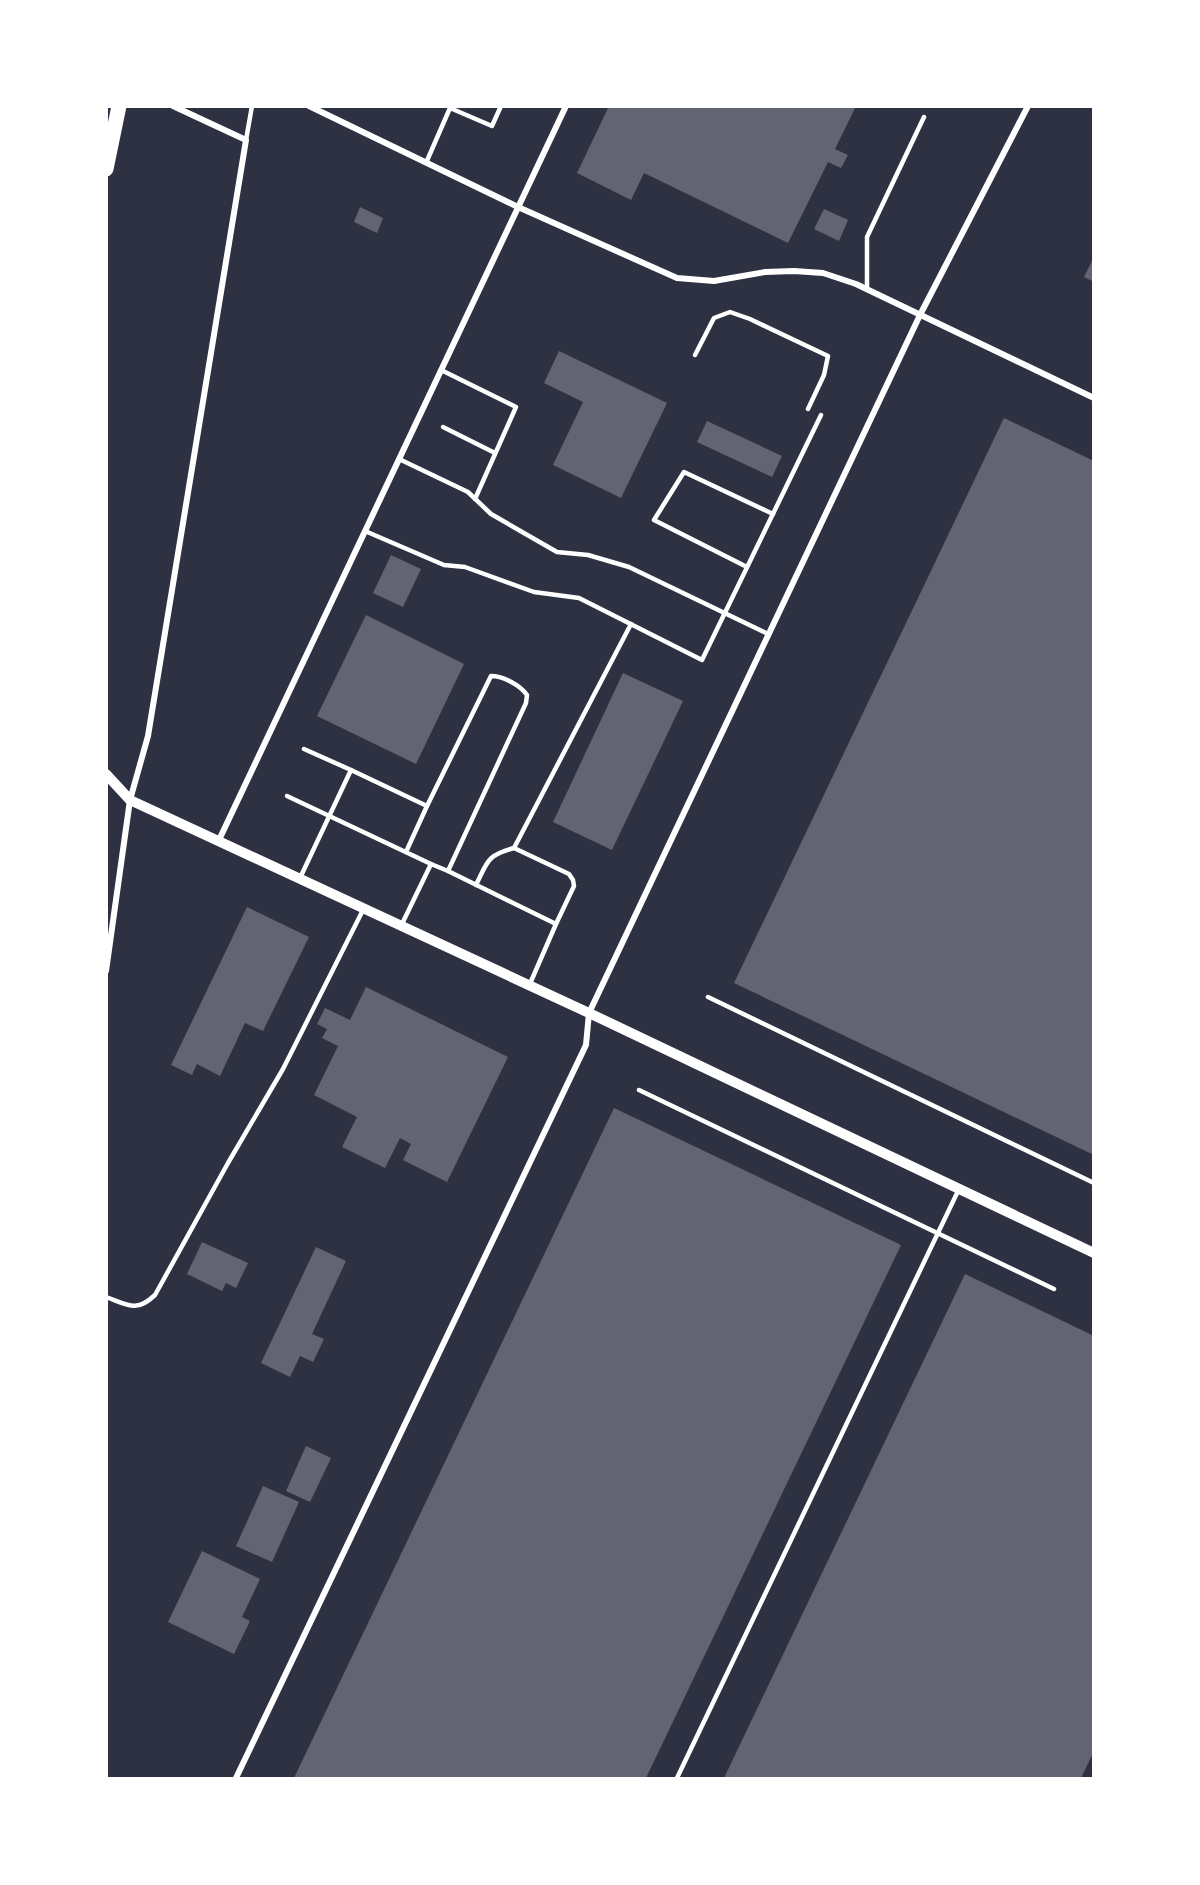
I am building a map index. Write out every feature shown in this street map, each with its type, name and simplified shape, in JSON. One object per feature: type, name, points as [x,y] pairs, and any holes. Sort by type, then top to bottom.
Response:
[{"type":"main road","points":[[106,169],[119,106]]},
{"type":"street","points":[[106,971],[125,849],[130,800],[148,736],[246,140],[173,106]]},
{"type":"street","points":[[309,106],[518,207],[677,278],[714,281],[765,272],[823,273],[867,290],[1094,398]]},
{"type":"street","points":[[219,840],[566,106]]},
{"type":"street","points":[[237,1779],[586,1045],[590,1013],[768,634],[920,315],[1028,106]]},
{"type":"street","points":[[106,774],[130,800],[590,1013],[1094,1253]]},
{"type":"lane","points":[[246,140],[252,106]]},
{"type":"lane","points":[[424,161],[450,107],[492,126],[501,106]]},
{"type":"lane","points":[[867,290],[867,237],[924,117]]},
{"type":"lane","points":[[695,355],[714,318],[730,312],[750,319],[828,356],[824,375],[808,409]]},
{"type":"lane","points":[[441,370],[516,407],[475,499]]},
{"type":"lane","points":[[365,531],[444,565],[465,567],[534,592],[579,598],[702,660],[821,415]]},
{"type":"lane","points":[[443,427],[495,453]]},
{"type":"lane","points":[[399,459],[468,492],[491,514],[557,552],[588,555],[629,567],[768,634]]},
{"type":"lane","points":[[747,567],[654,520],[684,472],[773,514]]},
{"type":"lane","points":[[514,848],[631,624]]},
{"type":"lane","points":[[406,852],[491,676],[497,676],[522,688],[527,695],[526,703],[448,871]]},
{"type":"lane","points":[[304,749],[427,806]]},
{"type":"lane","points":[[300,878],[351,770]]},
{"type":"lane","points":[[287,796],[556,924]]},
{"type":"lane","points":[[476,885],[490,858],[496,853],[514,848],[569,874],[573,880],[574,886],[529,986]]},
{"type":"lane","points":[[401,926],[431,864]]},
{"type":"lane","points":[[106,1297],[131,1306],[145,1305],[155,1295],[228,1163],[283,1070],[364,908]]},
{"type":"lane","points":[[708,997],[1094,1183]]},
{"type":"lane","points":[[639,1090],[1054,1289]]},
{"type":"lane","points":[[677,1779],[959,1190]]},
{"type":"building","points":[[609,106],[856,106],[835,149],[848,155],[841,168],[828,162],[788,243],[644,173],[631,200],[577,173]]},
{"type":"building","points":[[360,207],[383,218],[377,233],[354,222]]},
{"type":"building","points":[[824,209],[848,220],[839,241],[814,229]]},
{"type":"building","points":[[1094,257],[1094,282],[1084,277]]},
{"type":"building","points":[[559,351],[667,403],[621,498],[553,465],[583,402],[544,383]]},
{"type":"building","points":[[1004,418],[1094,461],[1094,1155],[734,983]]},
{"type":"building","points":[[707,421],[782,456],[772,477],[697,442]]},
{"type":"building","points":[[391,555],[421,569],[403,607],[373,593]]},
{"type":"building","points":[[366,615],[464,664],[416,764],[317,716]]},
{"type":"building","points":[[623,673],[683,701],[612,850],[553,822]]},
{"type":"building","points":[[247,907],[309,937],[263,1031],[245,1023],[220,1076],[197,1064],[192,1075],[171,1065]]},
{"type":"building","points":[[366,987],[508,1057],[447,1182],[403,1160],[411,1144],[400,1138],[385,1168],[342,1147],[357,1117],[314,1095],[338,1046],[322,1038],[327,1029],[317,1024],[325,1008],[350,1020]]},
{"type":"building","points":[[614,1108],[901,1245],[646,1778],[294,1778]]},
{"type":"building","points":[[202,1242],[248,1263],[236,1288],[226,1283],[222,1291],[187,1274]]},
{"type":"building","points":[[316,1247],[346,1261],[312,1334],[324,1339],[313,1362],[300,1356],[290,1377],[261,1363]]},
{"type":"building","points":[[965,1274],[1094,1336],[1094,1751],[1081,1778],[724,1778]]},
{"type":"building","points":[[306,1446],[331,1458],[310,1502],[286,1491]]},
{"type":"building","points":[[263,1486],[299,1502],[272,1562],[236,1546]]},
{"type":"building","points":[[202,1551],[260,1579],[242,1617],[250,1621],[234,1654],[168,1622]]}]
